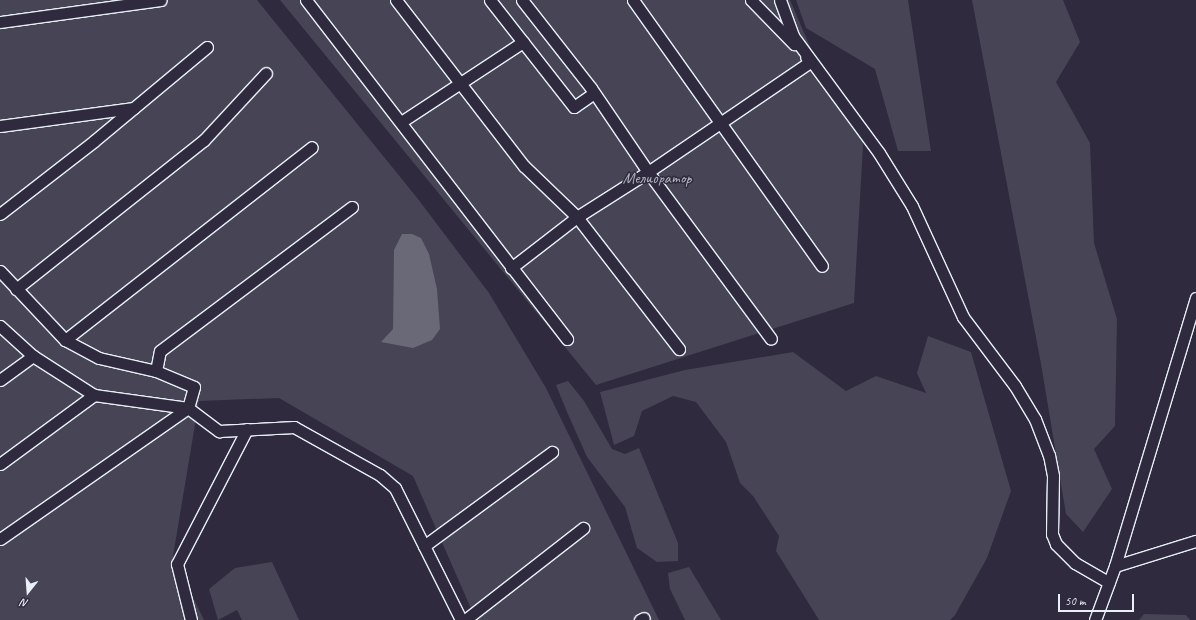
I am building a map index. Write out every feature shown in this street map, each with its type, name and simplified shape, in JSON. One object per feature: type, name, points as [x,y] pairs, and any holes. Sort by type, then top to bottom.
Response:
[{"type":"street","points":[[0,22],[160,0]]},
{"type":"street","points":[[306,0],[567,339]]},
{"type":"street","points":[[396,0],[524,166],[577,217],[678,349]]},
{"type":"street","points":[[490,0],[574,107],[594,93]]},
{"type":"street","points":[[522,0],[594,93],[648,172],[771,339]]},
{"type":"street","points":[[633,0],[822,266]]},
{"type":"street","points":[[752,0],[810,62]]},
{"type":"street","points":[[780,0],[793,36],[810,62],[879,153],[908,199],[927,235],[953,299],[963,317],[1015,386],[1035,419],[1049,455],[1053,476],[1052,534],[1056,544],[1075,563],[1109,583]]},
{"type":"street","points":[[401,122],[523,42]]},
{"type":"street","points":[[0,214],[134,108],[207,46]]},
{"type":"street","points":[[511,268],[577,217],[648,172],[810,62]]},
{"type":"street","points":[[16,289],[204,140],[266,73]]},
{"type":"street","points":[[0,126],[134,108]]},
{"type":"street","points":[[65,340],[312,147]]},
{"type":"street","points":[[156,371],[160,351],[352,207]]},
{"type":"street","points":[[0,271],[65,340],[99,358],[156,371],[194,387],[188,408],[0,539]]},
{"type":"street","points":[[1095,620],[1115,566],[1196,298]]},
{"type":"street","points":[[0,326],[33,356],[94,395],[188,408],[219,431],[294,427],[380,475],[395,488],[460,620]]},
{"type":"street","points":[[0,380],[33,356]]},
{"type":"street","points":[[0,464],[94,395]]},
{"type":"street","points":[[191,620],[177,564],[247,429]]},
{"type":"street","points":[[424,546],[552,452]]},
{"type":"street","points":[[465,620],[583,528]]},
{"type":"street","points":[[1115,566],[1196,541]]},
{"type":"green space","points":[[0,0],[257,0],[418,199],[489,293],[546,388],[659,620],[476,620],[413,476],[279,398],[199,401],[173,556],[204,620],[0,620]]},
{"type":"green space","name":"Мелиоратор","points":[[280,0],[790,0],[814,56],[864,128],[854,303],[596,385]]},
{"type":"green space","points":[[796,0],[908,0],[931,151],[898,151],[875,69],[806,28]]},
{"type":"green space","points":[[972,0],[1063,0],[1080,42],[1056,82],[1090,143],[1094,243],[1117,319],[1115,426],[1094,449],[1112,489],[1083,532],[1066,514],[1041,364]]},
{"type":"green space","points":[[928,336],[971,352],[1011,491],[987,558],[955,615],[950,620],[819,620],[776,551],[779,536],[753,496],[740,483],[726,442],[696,402],[673,396],[642,411],[634,436],[614,445],[600,392],[685,370],[793,352],[846,391],[876,376],[926,393],[917,373]]},
{"type":"green space","points":[[568,381],[584,401],[612,449],[625,454],[639,448],[678,543],[678,561],[657,562],[637,548],[625,507],[587,457],[567,412],[556,385]]},
{"type":"green space","points":[[272,562],[299,620],[242,620],[237,610],[218,620],[209,589],[235,568]]},
{"type":"green space","points":[[689,567],[721,620],[685,620],[670,589],[668,573]]},
{"type":"green space","points":[[1144,614],[1186,615],[1190,620],[1139,620]]},
{"type":"water","points":[[402,234],[412,234],[421,238],[429,254],[437,289],[440,329],[432,340],[413,348],[381,342],[393,329],[394,250]]}]
